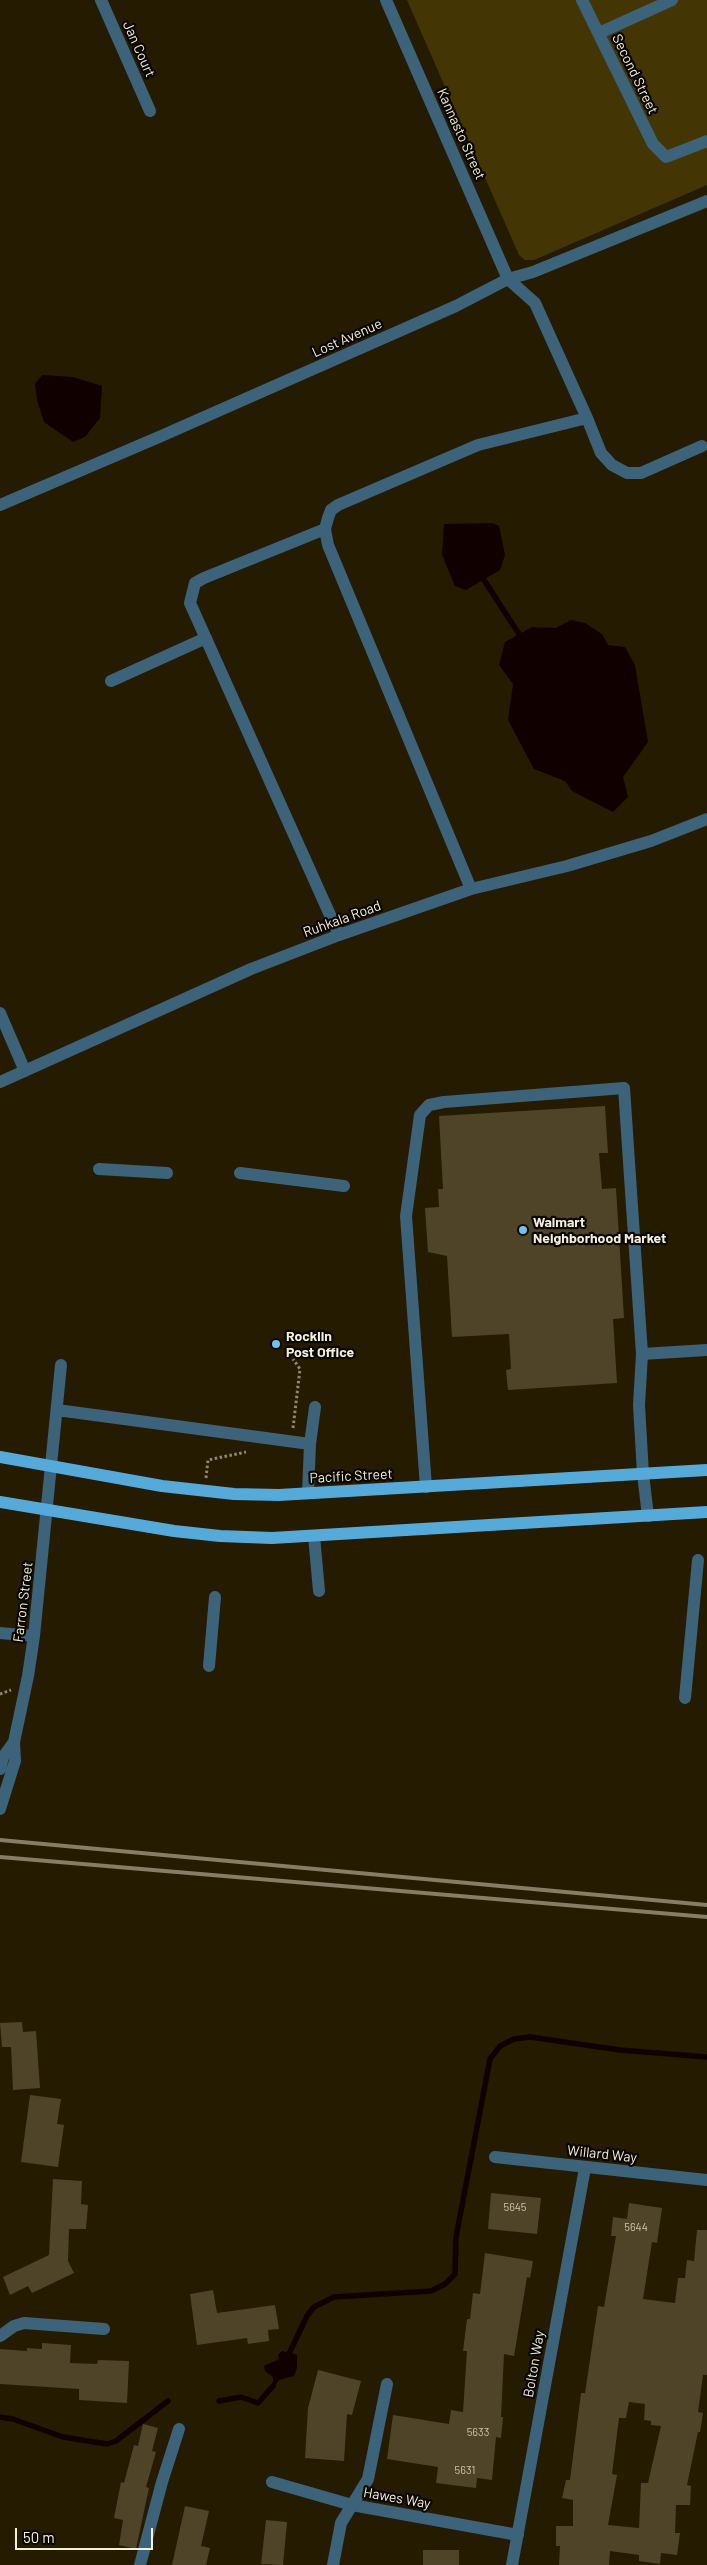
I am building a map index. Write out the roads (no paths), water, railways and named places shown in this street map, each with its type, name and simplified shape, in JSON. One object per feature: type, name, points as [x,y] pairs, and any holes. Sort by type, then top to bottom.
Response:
[{"type":"main road","name":"Pacific Street","points":[[0,1457],[162,1486],[211,1492],[279,1495],[707,1470]]},
{"type":"main road","points":[[0,1502],[47,1511],[220,1536],[314,1536],[707,1512]]},
{"type":"street","name":"Jan Court","points":[[101,0],[150,111]]},
{"type":"street","name":"Kannasto Street","points":[[386,0],[508,279]]},
{"type":"street","name":"Second Street","points":[[582,0],[652,144],[666,157],[707,142]]},
{"type":"street","points":[[599,33],[672,0]]},
{"type":"street","name":"Lost Avenue","points":[[0,505],[447,310],[508,279],[533,272],[707,202]]},
{"type":"street","points":[[508,279],[536,304],[587,418],[600,453],[612,466],[626,473],[641,473],[702,446]]},
{"type":"street","points":[[471,889],[328,544],[325,529],[331,510],[338,504],[503,437],[587,418]]},
{"type":"street","points":[[325,529],[195,583],[190,603],[339,935]]},
{"type":"street","points":[[111,680],[206,638]]},
{"type":"street","name":"Ruhkala Road","points":[[0,1082],[251,970],[339,935],[471,889],[567,866],[651,842],[707,818]]},
{"type":"street","points":[[0,1014],[25,1071]]},
{"type":"street","points":[[426,1487],[406,1216],[420,1115],[429,1105],[444,1102],[624,1088],[642,1354],[640,1405],[642,1474],[648,1516]]},
{"type":"street","points":[[99,1169],[167,1173]]},
{"type":"street","points":[[240,1173],[344,1186]]},
{"type":"street","points":[[642,1354],[707,1350]]},
{"type":"street","name":"Farron Street","points":[[0,1809],[14,1761],[14,1742],[28,1676],[34,1636],[61,1366]]},
{"type":"street","points":[[308,1493],[310,1444],[316,1407]]},
{"type":"street","points":[[57,1410],[310,1444]]},
{"type":"street","points":[[314,1536],[320,1591]]},
{"type":"street","points":[[685,1698],[698,1560]]},
{"type":"street","points":[[209,1666],[215,1597]]},
{"type":"street","points":[[0,1633],[34,1636]]},
{"type":"street","name":"Farron Street","points":[[0,1769],[3,1758],[14,1742]]},
{"type":"street","name":"Willard Way","points":[[495,2158],[707,2180]]},
{"type":"street","name":"Bolton Way","points":[[512,2565],[585,2168]]},
{"type":"street","points":[[0,2336],[14,2326],[24,2323],[104,2329]]},
{"type":"street","points":[[333,2565],[341,2523],[368,2479],[388,2384]]},
{"type":"street","points":[[140,2565],[179,2429]]},
{"type":"street","name":"Hawes Way","points":[[272,2482],[352,2505],[518,2535]]},
{"type":"waterway","points":[[484,580],[519,634]]},
{"type":"waterway","points":[[287,2358],[307,2316],[314,2307],[334,2297],[431,2291],[445,2284],[455,2274],[456,2237],[490,2059],[500,2046],[514,2039],[530,2037],[620,2050],[707,2057]]},
{"type":"waterway","points":[[219,2401],[241,2397],[258,2403],[273,2386]]},
{"type":"waterway","points":[[0,2417],[13,2419],[63,2437],[107,2444],[116,2441],[168,2401]]},
{"type":"railway","points":[[0,1840],[707,1905]]},
{"type":"railway","points":[[0,1857],[707,1917]]},
{"type":"place","name":"Walmart Neighborhood Market","points":[[523,1230]]},
{"type":"place","name":"Rocklin Post Office","points":[[276,1344]]}]
